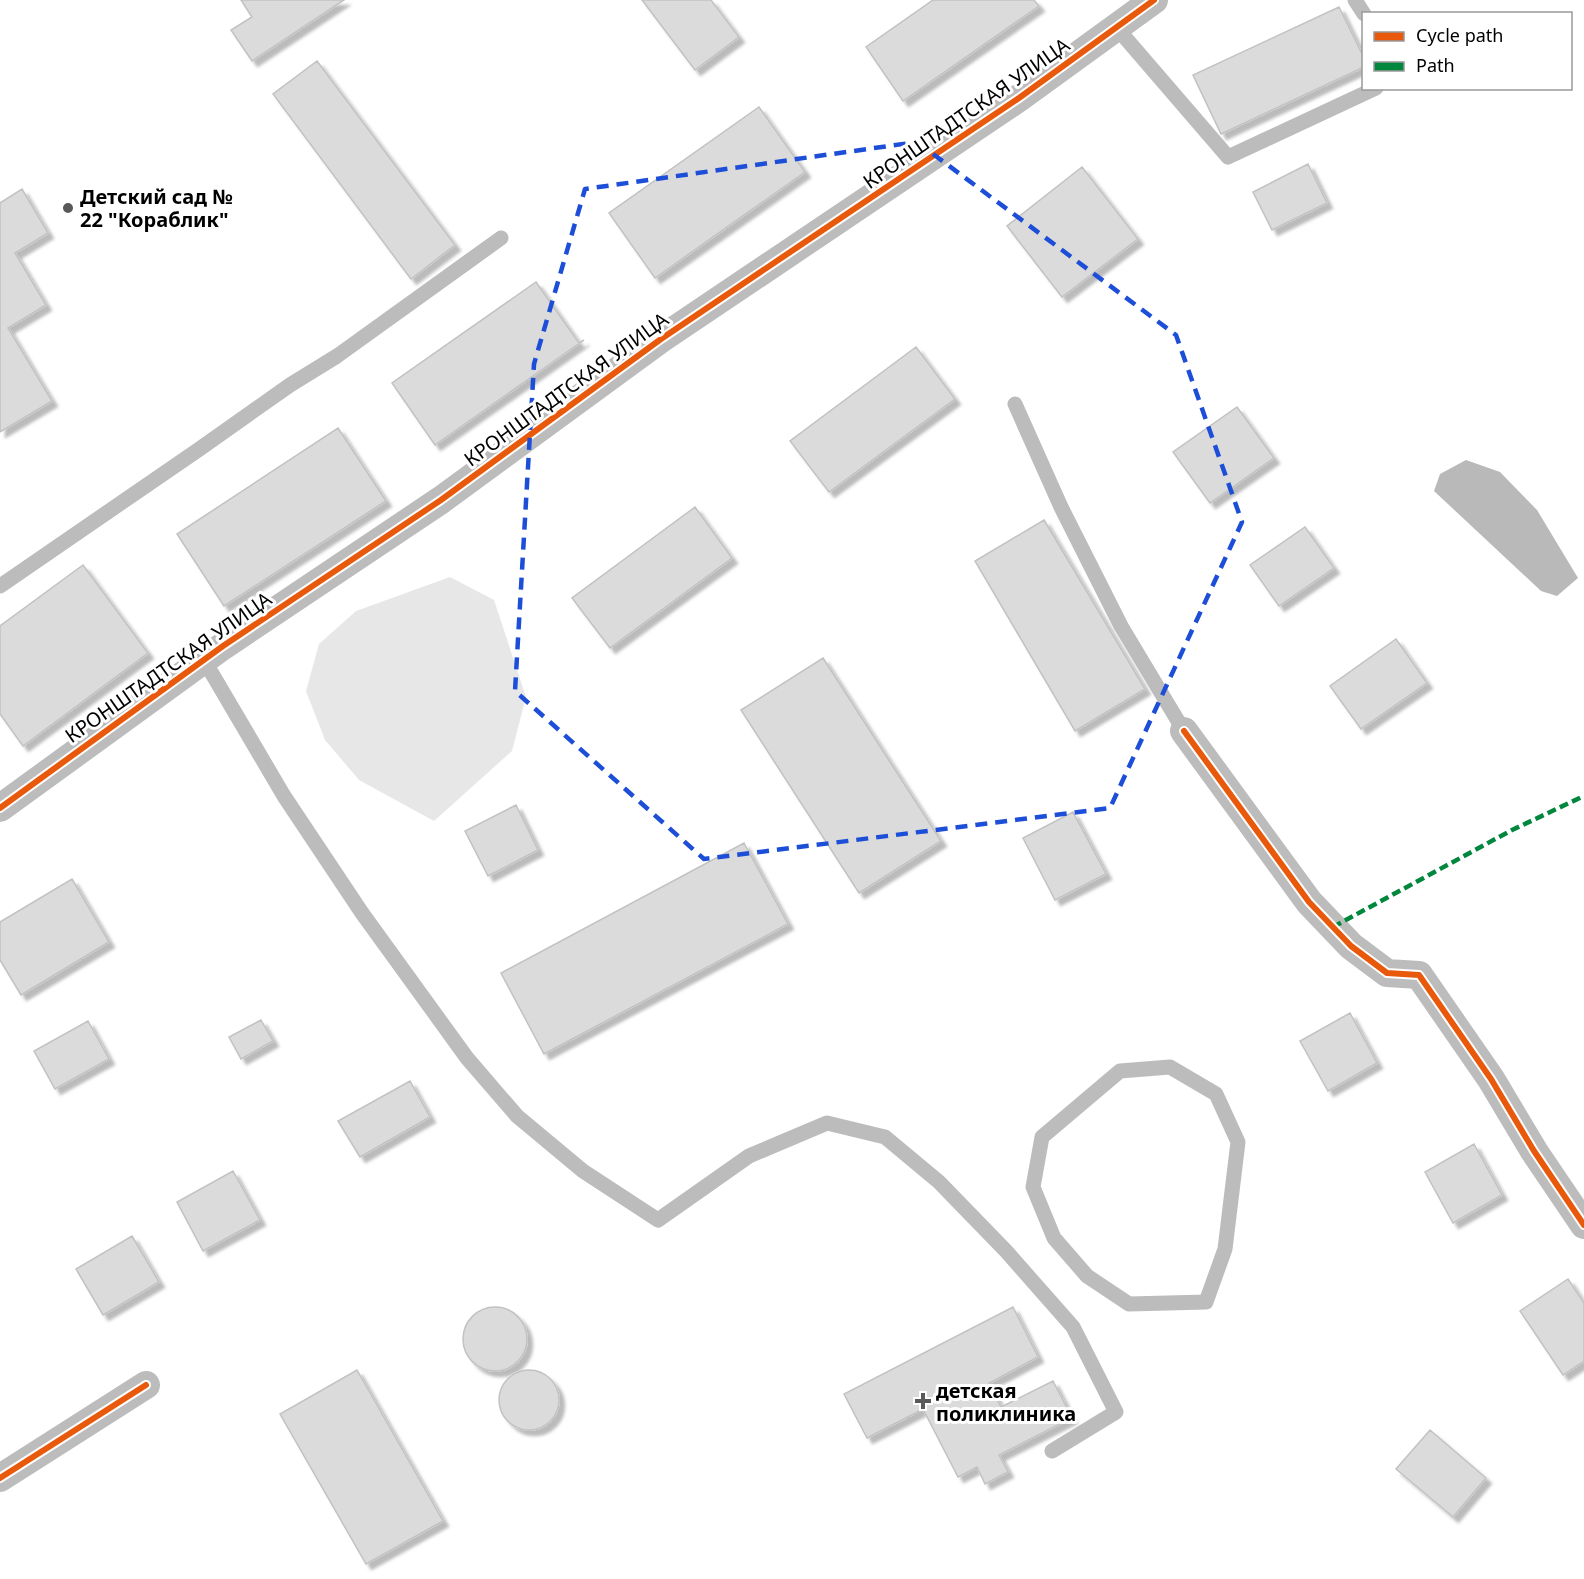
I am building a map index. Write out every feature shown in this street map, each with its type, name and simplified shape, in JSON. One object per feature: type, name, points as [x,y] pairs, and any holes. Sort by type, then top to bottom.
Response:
[{"type":"street","name":"КРОНШТАДТСКАЯ УЛИЦА","points":[[0,808],[223,646],[441,500],[661,339],[1001,111],[1154,0]]},
{"type":"street","points":[[1184,731],[1309,902],[1351,946],[1387,973],[1419,975],[1491,1079],[1534,1151],[1584,1225]]},
{"type":"street","points":[[0,1478],[146,1385]]},
{"type":"lane","points":[[1116,27],[1228,157],[1372,90]]},
{"type":"lane","points":[[0,586],[290,385],[337,356],[501,238]]},
{"type":"lane","points":[[1015,404],[1061,507],[1121,627],[1184,731]]},
{"type":"lane","points":[[204,660],[284,796],[362,913],[466,1058],[517,1116],[583,1171],[658,1220],[749,1156],[827,1123],[885,1137],[939,1182],[1006,1251],[1073,1327],[1116,1412],[1052,1451]]},
{"type":"lane","points":[[1170,1067],[1215,1094],[1238,1142],[1225,1250],[1206,1302],[1129,1304],[1087,1276],[1054,1238],[1033,1187],[1042,1137],[1120,1071],[1170,1067]]},
{"type":"highlighted area","points":[[917,142],[1176,335],[1242,522],[1110,808],[704,859],[515,691],[534,364],[585,189]]},
{"type":"shaded area","points":[[1466,460],[1500,472],[1537,510],[1578,578],[1557,596],[1541,591],[1434,491],[1440,474]]},
{"type":"shaded area","points":[[450,577],[494,600],[526,697],[512,751],[434,821],[359,780],[325,740],[306,691],[319,644],[356,611]]},
{"type":"building","points":[[241,0],[344,0],[252,61],[231,30],[252,17]]},
{"type":"building","points":[[642,0],[711,0],[739,37],[695,70]]},
{"type":"building","points":[[933,0],[1034,0],[1039,6],[903,101],[866,47]]},
{"type":"building","points":[[1339,7],[1362,54],[1362,68],[1221,134],[1193,75]]},
{"type":"building","points":[[317,61],[455,245],[411,279],[273,94]]},
{"type":"building","points":[[759,107],[805,172],[655,278],[609,213]]},
{"type":"building","points":[[1308,164],[1327,203],[1272,230],[1253,192]]},
{"type":"building","points":[[1082,167],[1138,239],[1062,297],[1007,226]]},
{"type":"building","points":[[22,189],[48,233],[15,253],[46,305],[8,328],[52,401],[0,432],[0,203]]},
{"type":"building","points":[[536,282],[579,343],[584,340],[435,445],[392,383]]},
{"type":"building","points":[[916,347],[955,399],[829,492],[790,441]]},
{"type":"building","points":[[1237,407],[1274,458],[1210,503],[1173,452]]},
{"type":"building","points":[[338,428],[386,501],[224,606],[177,534]]},
{"type":"building","points":[[695,507],[732,558],[610,648],[572,598]]},
{"type":"building","points":[[1044,520],[1145,689],[1075,731],[975,561]]},
{"type":"building","points":[[1305,527],[1334,568],[1279,606],[1250,565]]},
{"type":"building","points":[[83,565],[148,653],[23,746],[0,714],[0,626]]},
{"type":"building","points":[[1396,639],[1427,683],[1361,729],[1330,686]]},
{"type":"building","points":[[823,658],[941,841],[859,893],[741,710]]},
{"type":"building","points":[[516,805],[538,850],[488,876],[465,831]]},
{"type":"building","points":[[1073,812],[1106,874],[1055,900],[1023,838]]},
{"type":"building","points":[[744,843],[788,924],[544,1054],[501,973]]},
{"type":"building","points":[[72,879],[109,942],[21,995],[0,960],[0,922]]},
{"type":"building","points":[[1350,1013],[1377,1063],[1328,1091],[1300,1041]]},
{"type":"building","points":[[261,1020],[273,1041],[241,1059],[229,1037]]},
{"type":"building","points":[[88,1021],[109,1059],[55,1089],[34,1051]]},
{"type":"building","points":[[410,1081],[430,1117],[360,1157],[338,1121]]},
{"type":"building","points":[[1474,1144],[1502,1195],[1453,1223],[1425,1172]]},
{"type":"building","points":[[233,1171],[260,1220],[203,1251],[177,1202]]},
{"type":"building","points":[[132,1236],[159,1282],[103,1315],[76,1269]]},
{"type":"building","points":[[1568,1279],[1584,1303],[1584,1361],[1563,1375],[1520,1311]]},
{"type":"building","points":[[495,1307],[513,1313],[521,1321],[527,1339],[521,1357],[513,1365],[495,1371],[477,1365],[469,1357],[463,1339],[469,1321],[477,1313]]},
{"type":"building","name":"детская поликлиника","points":[[1013,1307],[1038,1357],[989,1383],[1001,1407],[1053,1381],[1072,1418],[999,1455],[1008,1472],[985,1484],[977,1467],[958,1477],[923,1409],[867,1438],[844,1394]]},
{"type":"building","points":[[357,1370],[443,1521],[366,1564],[280,1414]]},
{"type":"building","points":[[523,1370],[535,1370],[546,1375],[554,1383],[559,1400],[557,1412],[546,1425],[535,1430],[523,1430],[512,1425],[504,1417],[499,1406],[499,1394],[504,1383],[512,1375]]},
{"type":"building","points":[[1430,1430],[1486,1478],[1453,1517],[1396,1469]]},
{"type":"marked path","points":[[1333,927],[1512,830],[1584,796]]},
{"type":"cycle path","points":[[0,808],[223,646],[441,500],[661,339],[1019,98],[1154,0]]},
{"type":"cycle path","points":[[1184,731],[1309,902],[1351,946],[1387,973],[1419,975],[1491,1079],[1534,1151],[1584,1225]]},
{"type":"cycle path","points":[[0,1478],[146,1385]]},
{"type":"place","name":"Детский сад № 22 \"Кораблик\"","points":[[68,208]]},
{"type":"place","name":"детская поликлиника","points":[[923,1401]]}]
